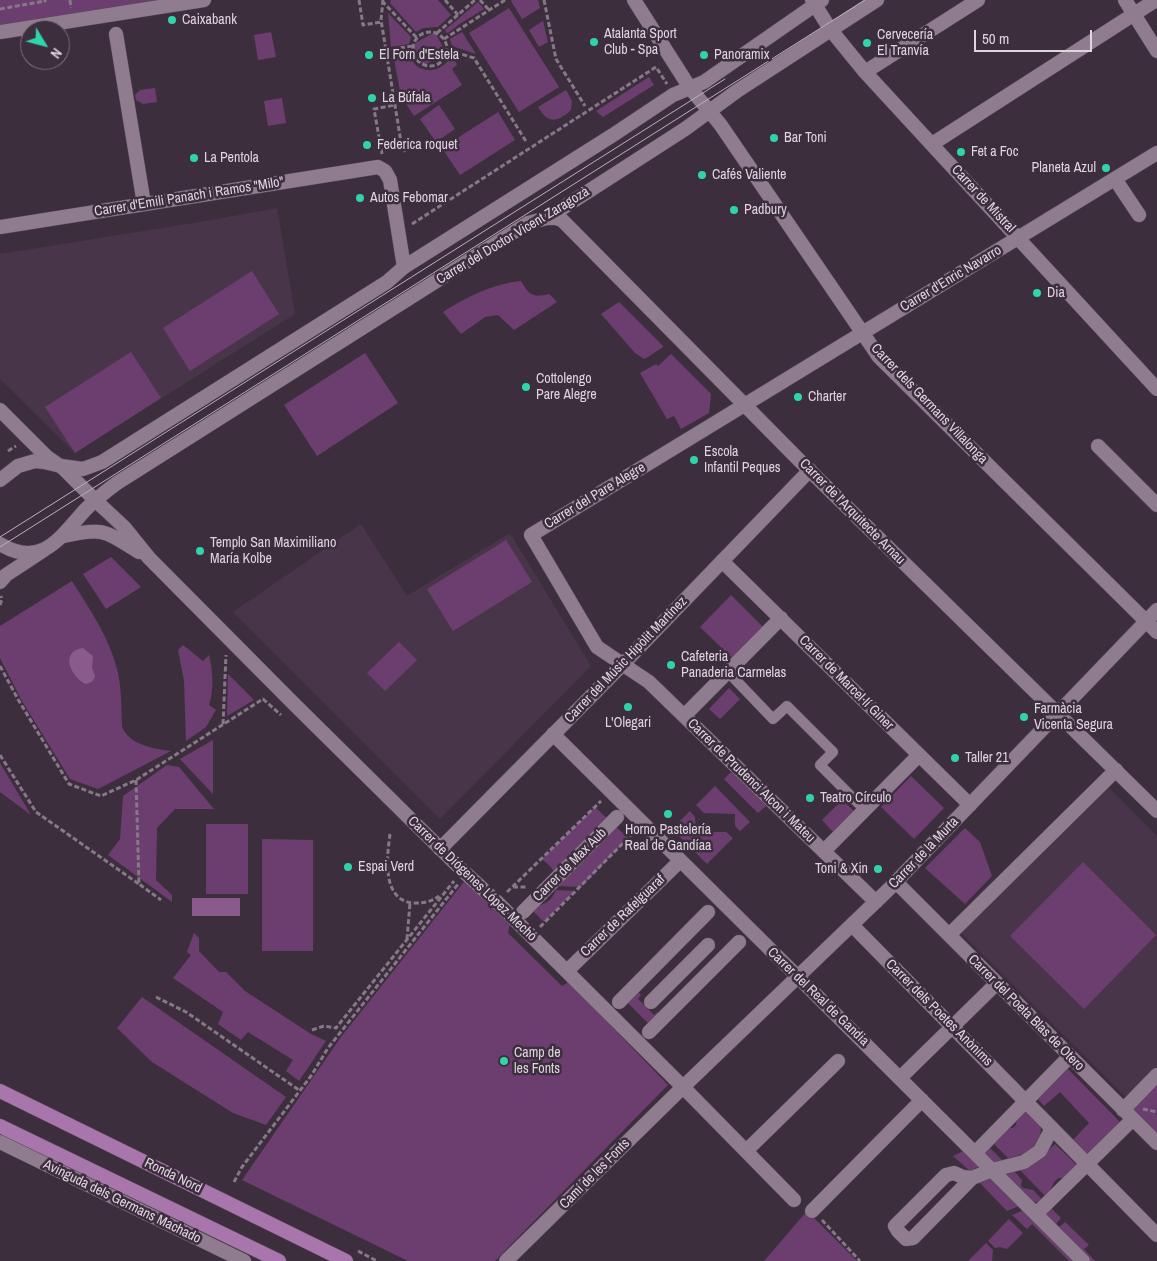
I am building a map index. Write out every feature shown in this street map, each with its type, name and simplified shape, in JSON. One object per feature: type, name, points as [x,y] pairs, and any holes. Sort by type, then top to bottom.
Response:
[{"type":"main road","name":"Ronda Nord","points":[[0,1091],[346,1261]]},
{"type":"main road","points":[[0,1126],[279,1261]]},
{"type":"street","points":[[0,32],[204,0]]},
{"type":"street","name":"Carrer dels Germans Villalonga","points":[[634,0],[690,88],[710,112],[879,357],[1157,632]]},
{"type":"street","name":"Carrer del Doctor Vicent Zaragozà","points":[[64,536],[96,500],[117,483],[528,223],[547,218],[710,112],[737,91],[830,29],[877,0]]},
{"type":"street","points":[[865,72],[978,0]]},
{"type":"street","points":[[1125,0],[1157,52]]},
{"type":"street","points":[[932,144],[1156,0]]},
{"type":"street","points":[[0,480],[13,469],[27,462],[44,462],[83,469],[102,462],[387,282],[404,267],[673,95],[704,82],[729,66],[817,1]]},
{"type":"street","name":"Carrer de Mistral","points":[[817,1],[830,29],[865,72],[1157,389]]},
{"type":"street","points":[[116,34],[144,204]]},
{"type":"street","name":"Carrer d'Enric Navarro","points":[[745,405],[1157,153]]},
{"type":"street","points":[[380,160],[390,180],[404,267]]},
{"type":"street","name":"Carrer d'Emili Panach i Ramos \"Milo\"","points":[[0,227],[144,204],[380,160]]},
{"type":"street","points":[[1115,178],[1139,215]]},
{"type":"street","name":"Carrer de l'Arquitecte Arnau","points":[[547,218],[562,220],[810,470],[1157,810]]},
{"type":"street","name":"Carrer del Pare Alegre","points":[[623,664],[597,647],[531,535],[745,405]]},
{"type":"street","name":"Carrer de Diógenes López Mechó","points":[[0,410],[47,457],[61,466],[124,527],[149,558],[227,637],[440,849],[497,902],[794,1200]]},
{"type":"street","points":[[1098,446],[1157,506]]},
{"type":"street","name":"Carrer del Músic Hipòlit Martínez","points":[[440,849],[623,664],[810,470]]},
{"type":"street","name":"Carrer de Diógenes López Mechó","points":[[64,536],[87,531],[109,533],[149,558]]},
{"type":"street","points":[[0,582],[6,575],[64,536]]},
{"type":"street","points":[[0,544],[12,551],[26,554],[45,549]]},
{"type":"street","name":"Carrer de Marcel·lí Giner","points":[[722,561],[970,805]]},
{"type":"street","name":"Carrer de la Murta","points":[[683,1087],[896,882],[1157,610]]},
{"type":"street","points":[[684,716],[780,618]]},
{"type":"street","name":"Carrer de Prudenci Alcon i Mateu","points":[[623,664],[649,682],[876,902]]},
{"type":"street","name":"Carrer del Real de Gandia","points":[[553,734],[1083,1261]]},
{"type":"street","points":[[824,851],[919,756]]},
{"type":"street","points":[[949,935],[1116,770]]},
{"type":"street","name":"Carrer de Max Aub","points":[[523,912],[617,817]]},
{"type":"street","name":"Carrer de Rafelguaraf","points":[[566,971],[680,861]]},
{"type":"street","name":"Carrer del Poeta Blas de Otero","points":[[896,882],[1157,1143]]},
{"type":"street","points":[[619,1002],[708,912]]},
{"type":"street","name":"Carrer dels Poetes Anònims","points":[[852,925],[1087,1164]]},
{"type":"street","points":[[692,929],[722,959]]},
{"type":"street","points":[[649,1032],[739,942]]},
{"type":"street","points":[[651,1002],[708,945]]},
{"type":"street","points":[[663,957],[694,988]]},
{"type":"street","points":[[900,1078],[997,983]]},
{"type":"street","points":[[635,986],[666,1017]]},
{"type":"street","points":[[975,1153],[1070,1056]]},
{"type":"street","points":[[746,1151],[838,1060]]},
{"type":"street","points":[[1036,1214],[1087,1164],[1128,1115],[1157,1075]]},
{"type":"street","name":"Camí de les Fonts","points":[[506,1261],[683,1087]]},
{"type":"street","points":[[812,1210],[922,1100]]},
{"type":"street","points":[[972,1178],[963,1177],[954,1172],[946,1175],[896,1226],[898,1231],[906,1239],[913,1238],[972,1178],[992,1170],[1024,1162],[1040,1151],[1052,1128]]},
{"type":"street","name":"Avinguda dels Germans Machado","points":[[0,1142],[244,1261]]},
{"type":"street","points":[[1087,1164],[1157,1235]]},
{"type":"lane","points":[[728,672],[773,719],[787,706],[833,752],[820,764],[864,810]]},
{"type":"path","points":[[0,9],[44,2],[44,0]]},
{"type":"path","points":[[359,0],[363,25],[381,22]]},
{"type":"path","points":[[445,0],[458,14]]},
{"type":"path","points":[[437,33],[475,0]]},
{"type":"path","points":[[480,0],[489,10]]},
{"type":"path","points":[[444,39],[506,0]]},
{"type":"path","points":[[544,0],[556,59],[585,106]]},
{"type":"path","points":[[383,1],[381,22],[385,50],[401,142],[405,152]]},
{"type":"path","points":[[383,1],[417,38]]},
{"type":"path","points":[[424,33],[437,33],[444,39],[448,50],[440,64],[429,67],[418,62],[413,52],[413,46],[417,38],[424,33]]},
{"type":"path","points":[[385,50],[413,46]]},
{"type":"path","points":[[448,50],[474,58],[527,143]]},
{"type":"path","points":[[411,226],[415,221],[656,67],[666,83]]},
{"type":"path","points":[[380,160],[374,109],[395,105]]},
{"type":"path","points":[[0,594],[2,599],[0,605]]},
{"type":"path","points":[[223,724],[227,637]]},
{"type":"path","points":[[0,666],[2,673],[69,784],[101,796],[136,780],[263,699],[281,716]]},
{"type":"path","points":[[0,755],[36,812],[161,900]]},
{"type":"path","points":[[136,780],[139,884]]},
{"type":"path","points":[[505,894],[601,800]]},
{"type":"path","points":[[538,928],[633,833]]},
{"type":"path","points":[[390,834],[388,870],[390,884],[395,893],[410,903],[425,903],[438,898],[446,891]]},
{"type":"path","points":[[312,1030],[324,1026],[336,1028],[446,891],[464,872]]},
{"type":"path","points":[[234,1182],[242,1167],[311,1076],[328,1048],[464,872]]},
{"type":"path","points":[[407,940],[410,903]]},
{"type":"path","points":[[156,997],[186,1012],[299,1090]]},
{"type":"path","points":[[812,1210],[860,1261]]},
{"type":"shaded area","points":[[0,0],[168,0],[44,20],[20,20],[20,24],[0,27]]},
{"type":"shaded area","points":[[391,0],[438,0],[451,15],[438,27],[423,28],[416,32],[390,3]]},
{"type":"shaded area","points":[[512,0],[538,0],[540,8],[522,19]]},
{"type":"shaded area","points":[[478,2],[484,9],[448,33],[446,32],[445,30]]},
{"type":"shaded area","points":[[509,8],[559,87],[519,112],[469,33]]},
{"type":"shaded area","points":[[388,13],[411,37],[409,44],[391,47]]},
{"type":"shaded area","points":[[543,21],[548,42],[539,47],[529,30]]},
{"type":"shaded area","points":[[271,32],[276,57],[258,60],[254,35]]},
{"type":"shaded area","points":[[435,32],[446,53],[423,66],[412,45]]},
{"type":"shaded area","points":[[462,32],[476,54],[452,46],[450,39]]},
{"type":"shaded area","points":[[408,52],[411,60],[416,65],[428,70],[435,70],[441,67],[447,63],[451,56],[454,56],[457,65],[452,69],[462,85],[414,116],[401,96],[393,54]]},
{"type":"shaded area","points":[[649,77],[654,85],[603,117],[596,111]]},
{"type":"shaded area","points":[[155,88],[157,102],[143,104],[136,100],[135,95],[140,90]]},
{"type":"shaded area","points":[[566,90],[572,101],[571,110],[557,119],[549,119],[538,107]]},
{"type":"shaded area","points":[[282,98],[286,123],[268,126],[264,101]]},
{"type":"shaded area","points":[[439,105],[455,129],[436,142],[420,119]]},
{"type":"shaded area","points":[[498,112],[515,140],[460,175],[442,148]]},
{"type":"shaded area","points":[[277,208],[295,314],[75,453],[0,379],[0,254]]},
{"type":"shaded area","points":[[252,271],[279,314],[190,371],[163,328]]},
{"type":"shaded area","points":[[521,281],[526,290],[532,294],[539,296],[549,294],[557,302],[514,330],[498,315],[485,317],[461,334],[443,312],[480,292],[500,285]]},
{"type":"shaded area","points":[[619,302],[663,347],[644,359],[635,353],[601,314]]},
{"type":"shaded area","points":[[131,352],[161,398],[75,453],[45,407]]},
{"type":"shaded area","points":[[365,353],[398,403],[317,456],[284,405]]},
{"type":"shaded area","points":[[671,354],[711,394],[709,413],[681,429],[674,416],[667,419],[640,373],[656,364],[658,366]]},
{"type":"shaded area","points":[[361,524],[407,596],[510,533],[591,666],[440,819],[233,612]]},
{"type":"shaded area","points":[[506,540],[532,582],[453,631],[427,589]]},
{"type":"shaded area","points":[[111,557],[141,587],[106,609],[83,574]]},
{"type":"shaded area","points":[[72,581],[98,623],[113,657],[120,683],[122,727],[125,733],[143,745],[171,751],[98,789],[70,779],[22,701],[0,658],[0,626]]},
{"type":"shaded area","points":[[731,595],[763,627],[732,658],[700,627]]},
{"type":"shaded area","points":[[399,642],[417,660],[385,691],[367,673]]},
{"type":"shaded area","points":[[183,645],[203,661],[209,655],[212,693],[209,705],[216,710],[206,727],[186,741],[184,681],[178,650]]},
{"type":"shaded area","points":[[83,648],[93,656],[92,668],[95,676],[92,681],[86,684],[72,671],[69,659],[76,650]]},
{"type":"shaded area","points":[[228,674],[254,700],[227,716]]},
{"type":"shaded area","points":[[729,688],[740,699],[720,719],[709,709]]},
{"type":"shaded area","points":[[213,740],[213,794],[180,759]]},
{"type":"shaded area","points":[[0,763],[31,815],[0,792]]},
{"type":"shaded area","points":[[167,765],[179,767],[214,809],[175,809],[157,828],[156,880],[172,895],[172,902],[108,855],[120,839],[123,796]]},
{"type":"shaded area","points":[[732,771],[766,806],[758,813],[724,779]]},
{"type":"shaded area","points":[[911,776],[944,808],[914,839],[881,807]]},
{"type":"shaded area","points":[[715,786],[750,822],[740,831],[735,826],[735,814],[704,813],[696,805]]},
{"type":"shaded area","points":[[1107,786],[1157,836],[1157,1070],[1128,1099],[961,933]]},
{"type":"shaded area","points":[[842,800],[854,811],[833,832],[822,820]]},
{"type":"shaded area","points":[[595,807],[628,838],[581,887],[556,886],[553,870],[542,859]]},
{"type":"shaded area","points":[[690,811],[695,817],[696,832],[726,832],[733,838],[707,864],[672,829]]},
{"type":"shaded area","points":[[206,824],[248,824],[248,894],[206,894]]},
{"type":"shaded area","points":[[965,828],[980,842],[992,876],[965,904],[925,868]]},
{"type":"shaded area","points":[[262,839],[313,840],[313,951],[262,951]]},
{"type":"shaded area","points":[[1083,862],[1156,935],[1084,1009],[1010,936]]},
{"type":"shaded area","name":"Camp de les Fonts","points":[[467,878],[510,923],[508,933],[562,986],[569,982],[668,1085],[495,1261],[408,1261],[242,1180],[341,1037]]},
{"type":"shaded area","points":[[556,890],[575,891],[544,922],[529,907],[546,903],[552,898]]},
{"type":"shaded area","points":[[192,898],[240,898],[240,916],[192,916]]},
{"type":"shaded area","points":[[194,933],[199,938],[199,951],[219,972],[226,972],[245,991],[311,1034],[326,1041],[299,1081],[286,1071],[293,1060],[248,1032],[241,1040],[218,1024],[223,1012],[173,978],[191,955],[187,952]]},
{"type":"shaded area","points":[[637,991],[641,995],[638,999],[654,1015],[657,1012],[660,1015],[650,1025],[627,1002]]},
{"type":"shaded area","points":[[142,997],[286,1097],[266,1125],[233,1113],[152,1062],[117,1028]]},
{"type":"shaded area","points":[[1066,1067],[1121,1123],[1087,1157],[1072,1141],[1089,1123],[1060,1092],[1044,1106],[1036,1097]]},
{"type":"shaded area","points":[[1157,1080],[1157,1151],[1133,1127],[1127,1110]]},
{"type":"shaded area","points":[[1026,1107],[1040,1124],[1039,1138],[1031,1150],[1008,1158],[993,1143],[1007,1128],[1013,1128],[1016,1125],[1017,1116]]},
{"type":"shaded area","points":[[983,1141],[1002,1160],[978,1167],[971,1172],[953,1156]]},
{"type":"shaded area","points":[[1055,1144],[1078,1166],[1067,1178],[1058,1178],[1054,1182],[1047,1198],[1019,1169],[1042,1156]]},
{"type":"shaded area","points":[[1014,1171],[1022,1180],[1021,1186],[1023,1188],[1033,1190],[1044,1201],[1024,1204],[1007,1211],[979,1182],[985,1178]]},
{"type":"shaded area","points":[[1048,1205],[1061,1218],[1055,1225],[1058,1228],[1065,1222],[1089,1245],[1084,1249],[1095,1261],[1069,1261],[1032,1224],[1027,1229],[1012,1215],[1028,1208]]},
{"type":"shaded area","points":[[807,1211],[857,1261],[764,1261]]},
{"type":"shaded area","points":[[1009,1219],[1023,1233],[1007,1249],[995,1248],[988,1241]]},
{"type":"shaded area","points":[[986,1243],[993,1250],[992,1261],[968,1261]]},
{"type":"tram line","points":[[0,547],[865,0]]},
{"type":"tram line","points":[[0,537],[725,79]]},
{"type":"place","name":"Caixabank","points":[[172,20]]},
{"type":"place","name":"Atalanta Sport Club - Spa","points":[[594,42]]},
{"type":"place","name":"Cervecería El Tranvía","points":[[867,43]]},
{"type":"place","name":"El Forn d'Estela","points":[[369,55]]},
{"type":"place","name":"Panoramix","points":[[704,55]]},
{"type":"place","name":"La Búfala","points":[[372,98]]},
{"type":"place","name":"Bar Toni","points":[[774,138]]},
{"type":"place","name":"Federica roquet","points":[[367,145]]},
{"type":"place","name":"Fet a Foc","points":[[961,152]]},
{"type":"place","name":"La Pentola","points":[[194,158]]},
{"type":"place","name":"Planeta Azul","points":[[1106,168]]},
{"type":"place","name":"Cafés Valiente","points":[[702,175]]},
{"type":"place","name":"Autos Febomar","points":[[360,198]]},
{"type":"place","name":"Padbury","points":[[734,210]]},
{"type":"place","name":"Dia","points":[[1037,293]]},
{"type":"place","name":"Cottolengo Pare Alegre","points":[[526,387]]},
{"type":"place","name":"Charter","points":[[798,397]]},
{"type":"place","name":"Escola Infantil Peques","points":[[694,460]]},
{"type":"place","name":"Templo San Maximiliano María Kolbe","points":[[200,551]]},
{"type":"place","name":"Cafeteria Panaderia Carmelas","points":[[671,665]]},
{"type":"place","name":"L'Olegari","points":[[628,707]]},
{"type":"place","name":"Farmàcia Vicenta Segura","points":[[1024,717]]},
{"type":"place","name":"Taller 21","points":[[955,758]]},
{"type":"place","name":"Teatro Círculo","points":[[810,798]]},
{"type":"place","name":"Horno Pastelería Real de Gandíaa","points":[[668,814]]},
{"type":"place","name":"Espai Verd","points":[[348,867]]},
{"type":"place","name":"Toni & Xin","points":[[878,869]]},
{"type":"place","name":"Camp de les Fonts","points":[[504,1061]]}]
